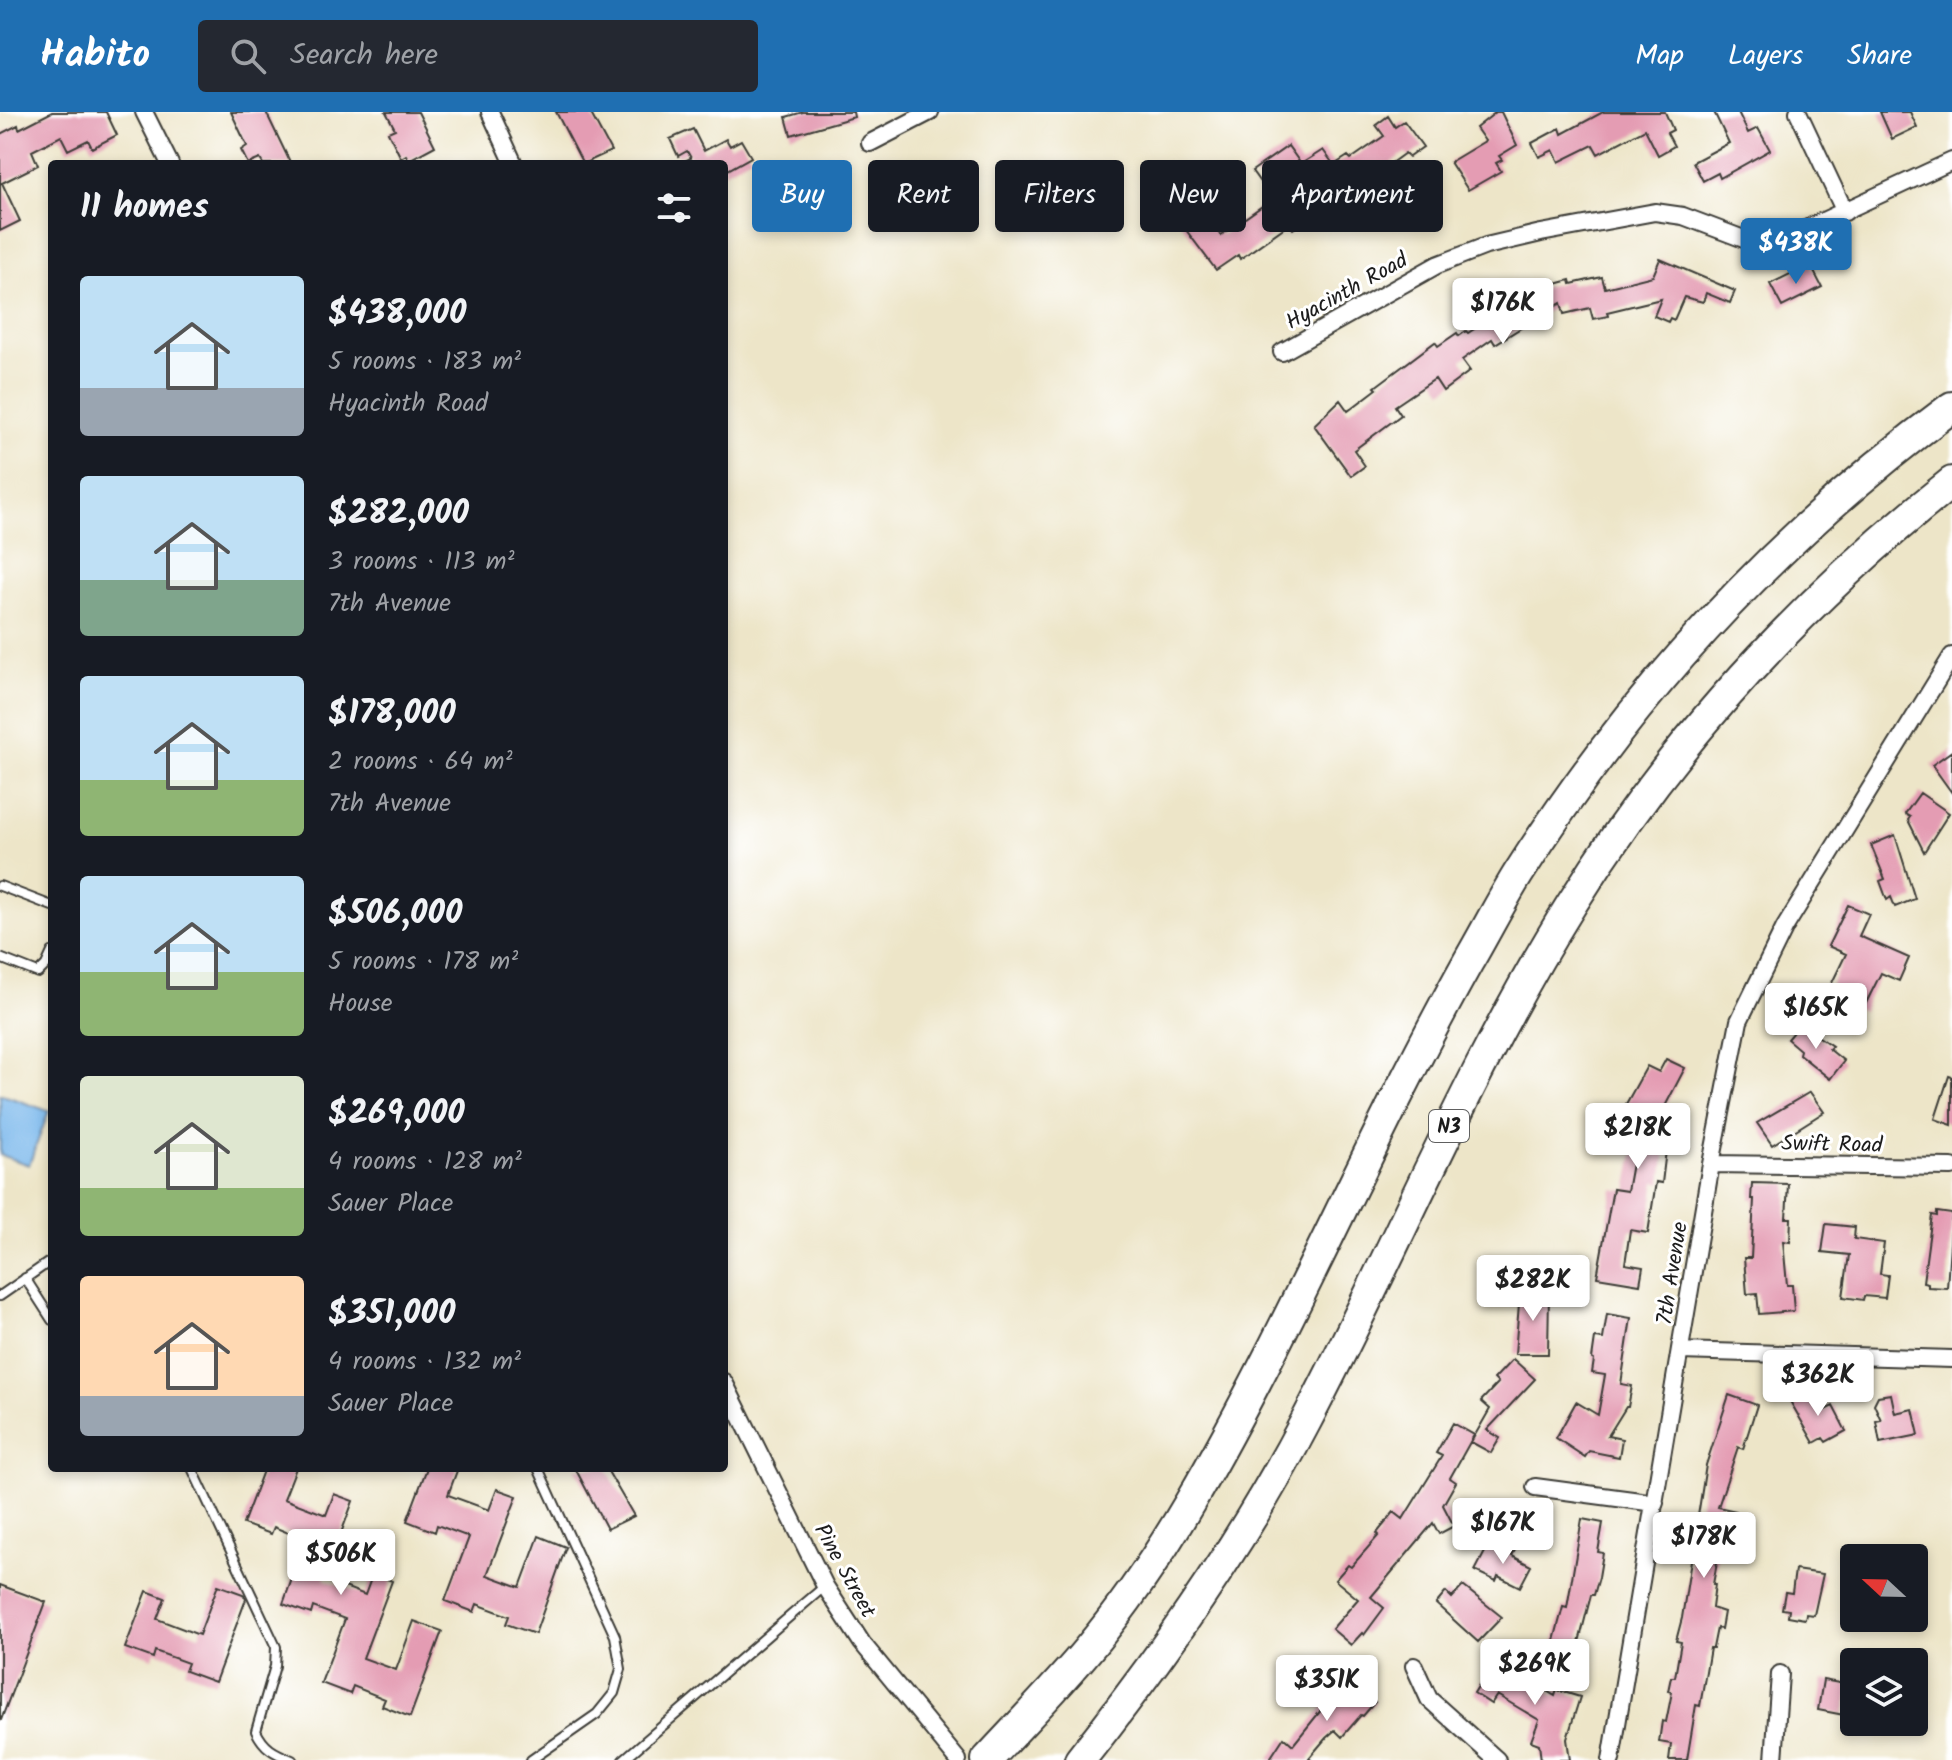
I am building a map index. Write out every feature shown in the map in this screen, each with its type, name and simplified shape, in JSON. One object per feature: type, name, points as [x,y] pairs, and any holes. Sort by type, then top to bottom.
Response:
[{"type":"highway","points":[[987,1760],[1090,1647],[1188,1504],[1259,1377],[1448,999],[1516,878],[1564,805],[1619,728],[1736,595],[1847,490],[1952,407]]},
{"type":"highway","name":"N3","points":[[1080,1760],[1146,1677],[1231,1553],[1306,1422],[1509,1010],[1571,905],[1626,821],[1705,720],[1788,627],[1883,537],[1952,482]]},
{"type":"street","points":[[144,112],[168,160]]},
{"type":"street","points":[[490,112],[512,160]]},
{"type":"street","points":[[870,143],[930,112]]},
{"type":"street","points":[[1798,112],[1845,212]]},
{"type":"street","name":"Hyacinth Road","points":[[1282,352],[1437,265],[1486,246],[1655,212],[1683,216],[1749,241],[1767,243],[1782,240],[1952,161]]},
{"type":"street","name":"7th Avenue","points":[[1611,1760],[1711,1164],[1739,1021],[1785,927],[1952,656]]},
{"type":"street","name":"Swift Road","points":[[1711,1164],[1952,1167]]},
{"type":"street","points":[[1680,1351],[1952,1359]]},
{"type":"street","name":"Pine Street","points":[[728,1390],[825,1586],[862,1643],[958,1760]]},
{"type":"street","points":[[1535,1487],[1655,1503]]},
{"type":"street","points":[[1414,1666],[1429,1699],[1497,1760]]},
{"type":"street","points":[[1774,1760],[1780,1674]]},
{"type":"lane","points":[[0,886],[48,904]]},
{"type":"lane","points":[[0,958],[38,973],[48,961]]},
{"type":"lane","points":[[0,1296],[48,1263]]},
{"type":"lane","points":[[25,1278],[48,1314]]},
{"type":"lane","points":[[194,1472],[276,1647],[275,1666],[256,1731],[263,1745],[292,1760]]},
{"type":"lane","points":[[531,1760],[597,1714],[614,1693],[621,1669],[615,1636],[540,1472]]},
{"type":"lane","points":[[623,1760],[825,1586]]},
{"type":"water","points":[[0,1094],[48,1111],[29,1165],[0,1155]]},
{"type":"building","points":[[52,112],[106,112],[117,135],[92,148],[88,140],[68,150],[61,136],[32,151],[38,165],[2,183],[20,221],[0,231],[0,134],[18,125],[19,129]]},
{"type":"building","points":[[231,112],[266,112],[289,160],[246,160],[241,150],[247,146]]},
{"type":"building","points":[[386,112],[418,112],[435,146],[409,160],[406,155],[401,158],[388,132],[395,129]]},
{"type":"building","points":[[556,112],[590,112],[611,151],[592,160],[581,160]]},
{"type":"building","points":[[803,112],[853,112],[854,117],[791,135],[786,117]]},
{"type":"building","points":[[1496,112],[1501,112],[1517,145],[1499,156],[1502,160],[1496,163],[1501,171],[1468,190],[1450,162],[1485,141],[1476,128]]},
{"type":"building","points":[[1603,112],[1665,112],[1673,130],[1667,133],[1674,146],[1658,155],[1645,129],[1598,154],[1593,145],[1559,162],[1553,150],[1539,157],[1532,143],[1560,128],[1562,134]]},
{"type":"building","points":[[1714,112],[1738,112],[1748,133],[1758,128],[1770,150],[1720,178],[1718,173],[1703,181],[1693,162],[1729,143]]},
{"type":"building","points":[[1880,112],[1910,112],[1917,127],[1892,139]]},
{"type":"building","points":[[1388,116],[1395,127],[1404,121],[1423,147],[1409,157],[1405,153],[1395,160],[1342,160],[1348,156],[1351,159],[1384,136],[1376,125]]},
{"type":"building","points":[[693,129],[704,151],[726,139],[730,146],[741,140],[751,157],[728,170],[728,160],[687,160],[691,158],[687,151],[678,156],[670,139]]},
{"type":"building","points":[[1288,146],[1298,160],[1268,160]]},
{"type":"building","points":[[1323,150],[1330,160],[1307,160]]},
{"type":"building","points":[[1262,164],[1262,185],[1252,171]]},
{"type":"building","points":[[1262,206],[1262,232],[1278,232],[1240,259],[1238,255],[1216,270],[1188,232],[1219,232],[1221,235],[1225,232],[1246,232],[1246,217]]},
{"type":"building","points":[[1660,259],[1735,291],[1730,303],[1706,293],[1703,302],[1684,297],[1674,320],[1670,318],[1668,322],[1654,316],[1661,299],[1607,312],[1608,316],[1593,319],[1590,308],[1564,314],[1561,303],[1495,344],[1492,339],[1462,360],[1470,371],[1443,391],[1435,379],[1395,406],[1401,415],[1354,450],[1365,466],[1351,476],[1314,425],[1340,400],[1348,411],[1435,342],[1438,346],[1457,333],[1459,336],[1466,331],[1468,333],[1526,292],[1528,296],[1541,288],[1570,280],[1571,284],[1602,277],[1605,288],[1653,276]]},
{"type":"building","points":[[1810,264],[1822,287],[1782,307],[1770,284]]},
{"type":"building","points":[[1952,751],[1952,793],[1932,765]]},
{"type":"building","points":[[1920,793],[1949,813],[1924,852],[1908,820],[1910,817],[1905,814]]},
{"type":"building","points":[[1895,835],[1915,899],[1895,907],[1891,897],[1887,900],[1880,881],[1885,879],[1871,845]]},
{"type":"building","points":[[1848,905],[1869,914],[1859,936],[1909,958],[1899,981],[1881,973],[1862,1011],[1853,1006],[1845,1022],[1824,1012],[1832,994],[1828,991],[1846,954],[1828,946]]},
{"type":"building","points":[[1800,1024],[1832,1046],[1829,1049],[1844,1061],[1830,1079],[1799,1054],[1800,1050],[1787,1039]]},
{"type":"building","points":[[1666,1059],[1685,1068],[1648,1139],[1667,1142],[1662,1183],[1656,1182],[1648,1233],[1630,1230],[1625,1264],[1643,1267],[1640,1284],[1597,1277],[1613,1189],[1627,1191],[1635,1147],[1615,1140],[1626,1104],[1647,1066],[1659,1072]]},
{"type":"building","points":[[1949,1076],[1952,1077],[1952,1125],[1935,1119]]},
{"type":"building","points":[[1810,1092],[1824,1112],[1772,1145],[1757,1123]]},
{"type":"building","points":[[1752,1183],[1788,1184],[1786,1218],[1791,1218],[1790,1242],[1783,1241],[1787,1285],[1792,1285],[1794,1311],[1759,1314],[1757,1293],[1747,1294],[1744,1258],[1751,1258]]},
{"type":"building","points":[[1937,1212],[1952,1214],[1947,1288],[1928,1287],[1928,1283],[1923,1282],[1932,1215],[1937,1216]]},
{"type":"building","points":[[1826,1224],[1855,1227],[1854,1239],[1884,1243],[1880,1274],[1888,1275],[1885,1298],[1864,1296],[1863,1300],[1843,1297],[1849,1255],[1822,1252]]},
{"type":"building","points":[[1520,1291],[1549,1292],[1548,1354],[1515,1354]]},
{"type":"building","points":[[1607,1314],[1631,1318],[1621,1384],[1632,1386],[1628,1407],[1608,1436],[1622,1439],[1619,1457],[1589,1451],[1585,1457],[1556,1438],[1576,1402],[1598,1415],[1605,1375],[1592,1373],[1592,1359],[1595,1338],[1603,1339]]},
{"type":"building","points":[[1513,1359],[1535,1379],[1487,1430],[1500,1438],[1491,1453],[1471,1442],[1490,1409],[1481,1401],[1498,1383],[1494,1379]]},
{"type":"building","points":[[1811,1389],[1823,1411],[1833,1406],[1846,1431],[1826,1442],[1823,1438],[1814,1443],[1790,1401]]},
{"type":"building","points":[[1891,1394],[1895,1413],[1913,1409],[1919,1435],[1880,1443],[1876,1421],[1881,1420],[1874,1404],[1878,1396]]},
{"type":"building","points":[[1729,1395],[1757,1405],[1743,1449],[1738,1447],[1718,1507],[1736,1511],[1727,1547],[1720,1546],[1713,1584],[1712,1608],[1724,1612],[1721,1629],[1717,1628],[1713,1648],[1710,1648],[1687,1760],[1669,1760],[1671,1744],[1659,1742],[1662,1721],[1666,1722],[1672,1692],[1668,1691],[1671,1677],[1675,1677],[1681,1642],[1676,1641],[1706,1465]]},
{"type":"building","points":[[1453,1423],[1474,1435],[1450,1478],[1456,1482],[1443,1505],[1454,1526],[1439,1534],[1433,1523],[1371,1597],[1384,1608],[1364,1635],[1362,1633],[1351,1645],[1332,1629],[1358,1599],[1335,1580],[1379,1535],[1377,1533],[1394,1512],[1403,1519],[1442,1456],[1436,1453]]},
{"type":"building","points":[[262,1472],[294,1472],[284,1499],[326,1515],[334,1494],[353,1501],[324,1579],[365,1595],[373,1573],[392,1581],[363,1658],[396,1670],[414,1621],[442,1631],[410,1717],[382,1706],[385,1699],[353,1686],[350,1694],[321,1683],[345,1619],[313,1607],[311,1614],[283,1604],[306,1540],[274,1527],[271,1534],[243,1524]]},
{"type":"building","points":[[425,1472],[457,1472],[448,1495],[489,1510],[497,1489],[517,1496],[487,1575],[520,1587],[539,1536],[566,1547],[535,1634],[506,1624],[509,1616],[477,1604],[474,1612],[445,1601],[469,1537],[437,1525],[435,1532],[407,1521]]},
{"type":"building","points":[[577,1472],[608,1472],[634,1516],[607,1529]]},
{"type":"building","points":[[1582,1519],[1603,1523],[1598,1552],[1603,1553],[1575,1658],[1551,1652],[1563,1607],[1567,1608]]},
{"type":"building","points":[[1501,1543],[1515,1550],[1512,1556],[1531,1566],[1520,1587],[1498,1576],[1496,1581],[1475,1571],[1487,1548],[1496,1552]]},
{"type":"building","points":[[1795,1570],[1823,1574],[1814,1615],[1806,1614],[1805,1619],[1788,1616],[1789,1610],[1782,1609],[1785,1592],[1792,1593]]},
{"type":"building","points":[[0,1585],[46,1602],[1,1720],[0,1720]]},
{"type":"building","points":[[218,1585],[243,1594],[246,1599],[215,1682],[185,1671],[188,1663],[155,1651],[153,1658],[125,1648],[147,1591],[165,1598],[157,1619],[199,1635]]},
{"type":"building","points":[[1463,1586],[1502,1617],[1478,1642],[1436,1604],[1446,1592],[1452,1598]]},
{"type":"building","points":[[1508,1652],[1522,1661],[1515,1672],[1555,1696],[1557,1690],[1580,1697],[1567,1739],[1570,1760],[1541,1760],[1539,1744],[1531,1741],[1539,1720],[1497,1695],[1491,1704],[1474,1693],[1482,1680],[1489,1684]]},
{"type":"building","points":[[1347,1678],[1375,1702],[1363,1716],[1342,1737],[1335,1730],[1309,1758],[1311,1760],[1269,1760],[1284,1737],[1293,1745]]},
{"type":"building","points":[[1823,1680],[1840,1683],[1840,1714],[1818,1710]]}]
